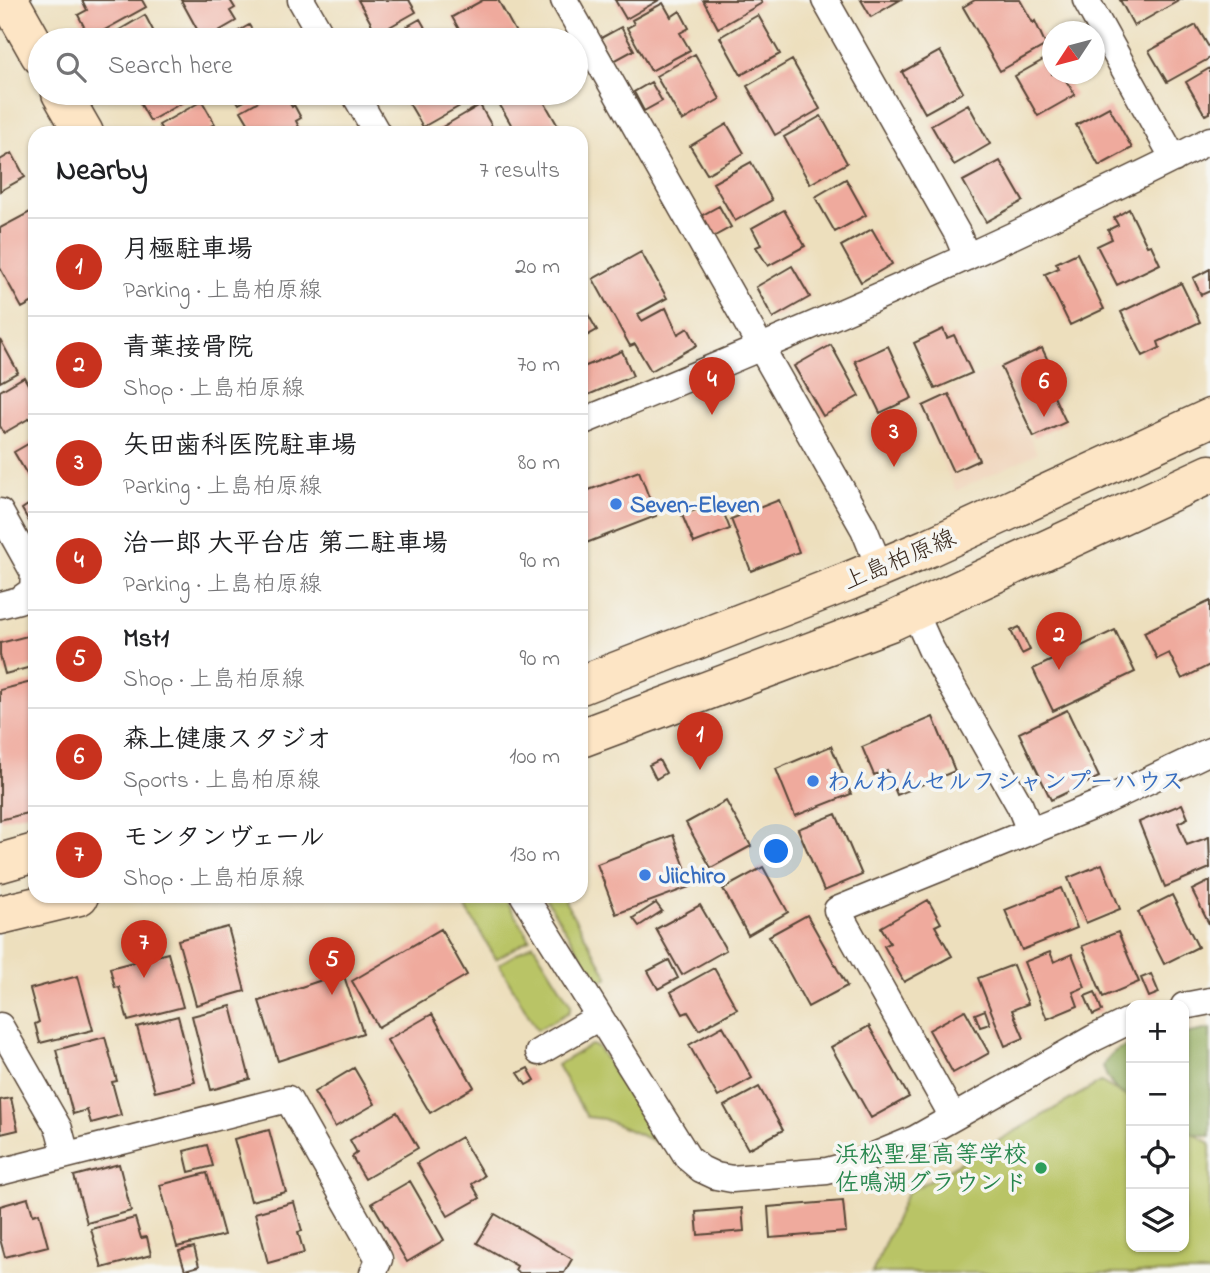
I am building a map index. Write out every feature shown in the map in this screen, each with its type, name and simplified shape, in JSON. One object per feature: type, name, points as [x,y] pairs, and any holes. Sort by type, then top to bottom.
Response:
[{"type":"street","points":[[9,0],[28,34]]},
{"type":"street","points":[[301,0],[317,28]]},
{"type":"street","points":[[564,0],[580,28]]},
{"type":"street","points":[[825,0],[957,233],[967,257]]},
{"type":"street","points":[[1086,0],[1174,159]]},
{"type":"street","points":[[588,43],[864,530],[880,568]]},
{"type":"street","points":[[68,105],[80,126]]},
{"type":"street","points":[[361,105],[373,126]]},
{"type":"street","points":[[588,419],[761,349],[967,257],[1210,140]]},
{"type":"street","name":"上島柏原線","points":[[588,681],[880,568],[1210,418]]},
{"type":"street","points":[[588,735],[914,611],[1210,474]]},
{"type":"street","points":[[0,512],[28,561]]},
{"type":"street","points":[[0,605],[19,600],[28,593]]},
{"type":"street","points":[[914,611],[931,649],[1020,806],[1030,831]]},
{"type":"street","points":[[953,1118],[837,910],[1103,802],[1210,751]]},
{"type":"street","points":[[0,863],[28,855]]},
{"type":"street","points":[[0,915],[50,903]]},
{"type":"street","points":[[527,903],[688,1158],[701,1169],[716,1176],[732,1179],[827,1171],[887,1153],[1126,1022]]},
{"type":"street","points":[[1189,1005],[1210,1000]]},
{"type":"street","points":[[539,1052],[599,1017]]},
{"type":"street","points":[[0,1026],[59,1129],[66,1155]]},
{"type":"street","points":[[0,1172],[288,1099],[379,1259],[374,1273]]},
{"type":"shaded area","points":[[997,367],[1037,453],[956,491],[915,404]]},
{"type":"green space","points":[[463,903],[507,903],[530,939],[496,959]]},
{"type":"green space","points":[[548,903],[566,903],[608,977],[597,980]]},
{"type":"green space","points":[[533,944],[571,1005],[569,1012],[537,1030],[499,964]]},
{"type":"green space","points":[[1210,1029],[1210,1136],[1189,1131],[1189,1033]]},
{"type":"green space","points":[[591,1045],[598,1047],[658,1143],[604,1119],[587,1117],[557,1065]]},
{"type":"green space","points":[[1126,1047],[1126,1096],[1113,1086],[1103,1066],[1114,1052]]},
{"type":"green space","name":"浜松聖星高等学校 佐鳴湖グラウンド","points":[[1101,1082],[1126,1096],[1126,1252],[1189,1252],[1189,1131],[1210,1143],[1210,1273],[872,1273],[907,1193]]},
{"type":"building","points":[[82,0],[142,0],[146,7],[108,28],[85,28],[78,15],[87,10]]},
{"type":"building","points":[[181,0],[230,0],[235,8],[230,11],[236,21],[224,28],[196,28]]},
{"type":"building","points":[[358,0],[409,0],[416,12],[388,28],[374,28]]},
{"type":"building","points":[[483,0],[498,0],[513,28],[458,28],[452,17]]},
{"type":"building","points":[[615,0],[659,0],[626,19]]},
{"type":"building","points":[[703,0],[760,0],[762,3],[718,28]]},
{"type":"building","points":[[861,0],[900,0],[871,17]]},
{"type":"building","points":[[975,0],[1020,0],[1033,23],[1035,21],[1042,36],[1042,47],[1000,71],[963,7]]},
{"type":"building","points":[[1120,0],[1180,0],[1134,26]]},
{"type":"building","points":[[663,3],[671,17],[680,11],[689,28],[680,33],[690,50],[651,71],[627,28],[634,24],[632,20]]},
{"type":"building","points":[[145,15],[152,28],[123,28]]},
{"type":"building","points":[[758,15],[780,54],[741,75],[720,37]]},
{"type":"building","points":[[420,19],[425,28],[404,28]]},
{"type":"building","points":[[1196,25],[1210,49],[1210,58],[1167,82],[1149,51]]},
{"type":"building","points":[[621,27],[634,50],[614,61],[601,38]]},
{"type":"building","points":[[940,51],[963,92],[925,113],[902,72]]},
{"type":"building","points":[[695,54],[720,99],[682,121],[656,76]]},
{"type":"building","points":[[792,60],[820,109],[775,135],[747,86]]},
{"type":"building","points":[[1042,61],[1042,84],[1068,84],[1075,95],[1038,116],[1015,76]]},
{"type":"building","points":[[1210,68],[1210,113],[1205,115],[1186,82]]},
{"type":"building","points":[[651,82],[662,101],[644,111],[634,92]]},
{"type":"building","points":[[968,104],[990,144],[954,165],[931,125]]},
{"type":"building","points":[[141,105],[178,105],[150,121]]},
{"type":"building","points":[[195,105],[204,105],[215,124],[211,126],[159,125]]},
{"type":"building","points":[[252,105],[294,105],[301,118],[296,121],[298,126],[250,126],[241,111]]},
{"type":"building","points":[[410,105],[462,105],[425,126]]},
{"type":"building","points":[[480,105],[492,126],[444,126]]},
{"type":"building","points":[[500,105],[546,105],[558,126],[512,126]]},
{"type":"building","points":[[1109,107],[1132,148],[1099,166],[1076,125]]},
{"type":"building","points":[[821,116],[847,163],[810,184],[784,137]]},
{"type":"building","points":[[727,124],[744,153],[707,174],[690,146]]},
{"type":"building","points":[[12,153],[25,177],[0,191],[0,160]]},
{"type":"building","points":[[1000,161],[1023,201],[986,222],[963,181]]},
{"type":"building","points":[[751,162],[772,200],[735,221],[713,183]]},
{"type":"building","points":[[846,179],[866,215],[835,232],[815,197]]},
{"type":"building","points":[[719,206],[731,227],[713,237],[701,216]]},
{"type":"building","points":[[1129,209],[1147,246],[1151,245],[1160,264],[1117,285],[1097,246],[1112,239],[1108,230],[1118,225],[1114,218]]},
{"type":"building","points":[[784,210],[805,246],[768,266],[756,247],[761,245],[752,228]]},
{"type":"building","points":[[28,213],[28,305],[22,308],[0,268],[0,228]]},
{"type":"building","points":[[872,229],[892,264],[861,282],[841,246]]},
{"type":"building","points":[[641,252],[667,298],[638,314],[642,321],[666,308],[678,334],[688,328],[697,345],[651,371],[635,344],[630,346],[593,279]]},
{"type":"building","points":[[1077,253],[1104,309],[1070,325],[1045,274],[1059,268],[1056,263]]},
{"type":"building","points":[[792,266],[810,297],[773,318],[756,287]]},
{"type":"building","points":[[1210,269],[1210,291],[1201,295],[1193,278]]},
{"type":"building","points":[[1181,283],[1200,322],[1158,342],[1160,348],[1143,356],[1121,312]]},
{"type":"building","points":[[588,314],[597,330],[588,335]]},
{"type":"building","points":[[943,329],[947,338],[954,335],[972,373],[935,389],[914,343]]},
{"type":"building","points":[[0,339],[18,372],[0,382]]},
{"type":"building","points":[[831,345],[859,396],[823,416],[794,366]]},
{"type":"building","points":[[888,346],[912,398],[880,413],[855,361]]},
{"type":"building","points":[[1042,348],[1057,380],[1048,384],[1066,422],[1034,437],[1001,367]]},
{"type":"building","points":[[622,351],[633,376],[588,395],[588,365]]},
{"type":"building","points":[[24,377],[28,384],[28,419],[4,433],[0,426],[0,391]]},
{"type":"building","points":[[949,394],[979,460],[953,472],[923,406]]},
{"type":"building","points":[[28,444],[28,476],[14,452]]},
{"type":"building","name":"Seven-Eleven","points":[[639,471],[656,516],[588,542],[588,490]]},
{"type":"building","points":[[779,500],[799,552],[751,571],[731,519]]},
{"type":"building","points":[[719,501],[730,529],[694,543],[682,515]]},
{"type":"building","points":[[28,505],[28,520],[22,509]]},
{"type":"building","points":[[1210,601],[1210,665],[1182,679],[1169,653],[1157,659],[1144,632]]},
{"type":"building","points":[[1019,627],[1030,650],[1022,654],[1011,631]]},
{"type":"building","points":[[1115,630],[1135,672],[1053,711],[1033,669]]},
{"type":"building","points":[[28,636],[28,668],[5,674],[0,643]]},
{"type":"building","points":[[28,683],[28,813],[0,820],[0,690]]},
{"type":"building","points":[[1067,710],[1099,777],[1051,800],[1019,733]]},
{"type":"building","points":[[933,717],[955,771],[897,795],[887,770],[874,775],[862,747]]},
{"type":"building","name":"わんわんセルフシャンプーハウス","points":[[831,746],[851,794],[795,816],[776,769]]},
{"type":"building","points":[[659,760],[666,773],[656,779],[649,765]]},
{"type":"building","points":[[726,801],[751,846],[711,868],[686,823]]},
{"type":"building","points":[[1182,804],[1188,818],[1178,823],[1187,845],[1209,837],[1210,868],[1165,887],[1139,822]]},
{"type":"building","points":[[836,814],[862,875],[824,891],[798,829]]},
{"type":"building","name":"Jiichiro","points":[[673,835],[692,886],[616,914],[597,864]]},
{"type":"building","points":[[1102,864],[1120,909],[1086,923],[1068,878]]},
{"type":"building","points":[[763,867],[788,912],[748,935],[723,889]]},
{"type":"building","points":[[1210,881],[1210,926],[1192,890]]},
{"type":"building","points":[[1061,888],[1077,928],[1022,950],[1005,910]]},
{"type":"building","points":[[1172,895],[1198,947],[1164,964],[1138,912]]},
{"type":"building","points":[[928,900],[941,923],[935,926],[952,956],[904,982],[884,946],[890,943],[881,927]]},
{"type":"building","points":[[656,903],[662,911],[639,926],[633,918]]},
{"type":"building","points":[[700,905],[726,950],[682,975],[656,929]]},
{"type":"building","points":[[807,915],[847,986],[808,1007],[769,936]]},
{"type":"building","points":[[228,927],[245,991],[196,1005],[178,940]]},
{"type":"building","points":[[441,929],[467,975],[378,1027],[352,981]]},
{"type":"building","points":[[1118,932],[1139,982],[1103,997],[1082,946]]},
{"type":"building","points":[[1050,952],[1054,962],[1072,954],[1085,987],[1073,992],[1078,1006],[1047,1019],[1024,962]]},
{"type":"building","points":[[168,953],[183,1007],[128,1021],[119,987],[115,988],[110,968]]},
{"type":"building","points":[[669,960],[678,978],[658,989],[648,971]]},
{"type":"building","points":[[1013,965],[1028,1004],[1012,1010],[1024,1038],[1005,1046],[978,978]]},
{"type":"building","points":[[714,968],[737,1009],[699,1030],[688,1012],[683,1014],[671,992]]},
{"type":"building","points":[[343,973],[363,1033],[278,1061],[259,1001]]},
{"type":"building","points":[[1151,974],[1159,993],[1149,997],[1141,978]]},
{"type":"building","points":[[78,976],[93,1030],[40,1043],[35,1024],[39,1022],[30,989]]},
{"type":"building","points":[[1095,992],[1102,1011],[1093,1015],[1085,996]]},
{"type":"building","points":[[231,1006],[250,1079],[211,1090],[192,1016]]},
{"type":"building","points":[[965,1010],[989,1053],[953,1073],[929,1030]]},
{"type":"building","points":[[985,1010],[990,1024],[980,1027],[975,1014]]},
{"type":"building","points":[[432,1014],[474,1087],[430,1113],[387,1040]]},
{"type":"building","points":[[178,1016],[195,1082],[155,1092],[137,1027]]},
{"type":"building","points":[[723,1026],[752,1078],[718,1097],[689,1045]]},
{"type":"building","points":[[869,1026],[909,1097],[871,1118],[831,1047]]},
{"type":"building","points":[[105,1037],[117,1081],[112,1082],[121,1115],[91,1123],[87,1110],[73,1114],[56,1050]]},
{"type":"building","points":[[354,1068],[375,1104],[335,1127],[314,1092]]},
{"type":"building","points":[[528,1068],[535,1080],[526,1085],[518,1073]]},
{"type":"building","points":[[759,1087],[783,1130],[748,1149],[724,1106]]},
{"type":"building","points":[[11,1098],[18,1130],[1,1134],[0,1100]]},
{"type":"building","points":[[397,1112],[418,1148],[365,1179],[352,1157],[357,1153],[350,1140]]},
{"type":"building","points":[[269,1130],[286,1192],[251,1201],[234,1139]]},
{"type":"building","points":[[461,1137],[484,1176],[472,1184],[480,1198],[448,1216],[417,1163]]},
{"type":"building","points":[[207,1145],[213,1166],[189,1172],[184,1151]]},
{"type":"building","points":[[119,1164],[131,1211],[87,1223],[74,1176]]},
{"type":"building","points":[[207,1173],[224,1235],[177,1247],[160,1185]]},
{"type":"building","points":[[410,1181],[444,1240],[407,1262],[372,1203]]},
{"type":"building","points":[[28,1198],[33,1215],[39,1213],[48,1246],[5,1257],[0,1239],[0,1206]]},
{"type":"building","points":[[843,1201],[846,1232],[770,1238],[768,1207]]},
{"type":"building","points":[[294,1202],[302,1231],[298,1232],[304,1253],[268,1263],[255,1213]]},
{"type":"building","points":[[742,1208],[744,1231],[698,1235],[696,1212]]},
{"type":"building","points":[[495,1214],[572,1259],[564,1273],[520,1273],[515,1270],[517,1266],[477,1243]]},
{"type":"building","points":[[135,1218],[141,1238],[147,1237],[151,1255],[102,1268],[91,1229]]},
{"type":"building","points":[[194,1247],[199,1266],[185,1270],[179,1251]]},
{"type":"place","name":"治一郎 大平台店 第二駐車場","points":[[712,415]]},
{"type":"place","name":"森上健康スタジオ","points":[[1044,417]]},
{"type":"place","name":"矢田歯科医院駐車場","points":[[894,467]]},
{"type":"place","name":"Seven-Eleven","points":[[616,504]]},
{"type":"place","name":"青葉接骨院","points":[[1059,670]]},
{"type":"place","name":"月極駐車場","points":[[700,770]]},
{"type":"place","name":"わんわんセルフシャンプーハウス","points":[[813,781]]},
{"type":"place","name":"Jiichiro","points":[[645,875]]},
{"type":"place","name":"モンタンヴェール","points":[[144,978]]},
{"type":"place","name":"Mst1","points":[[332,995]]},
{"type":"place","name":"浜松聖星高等学校 佐鳴湖グラウンド","points":[[1041,1168]]}]
